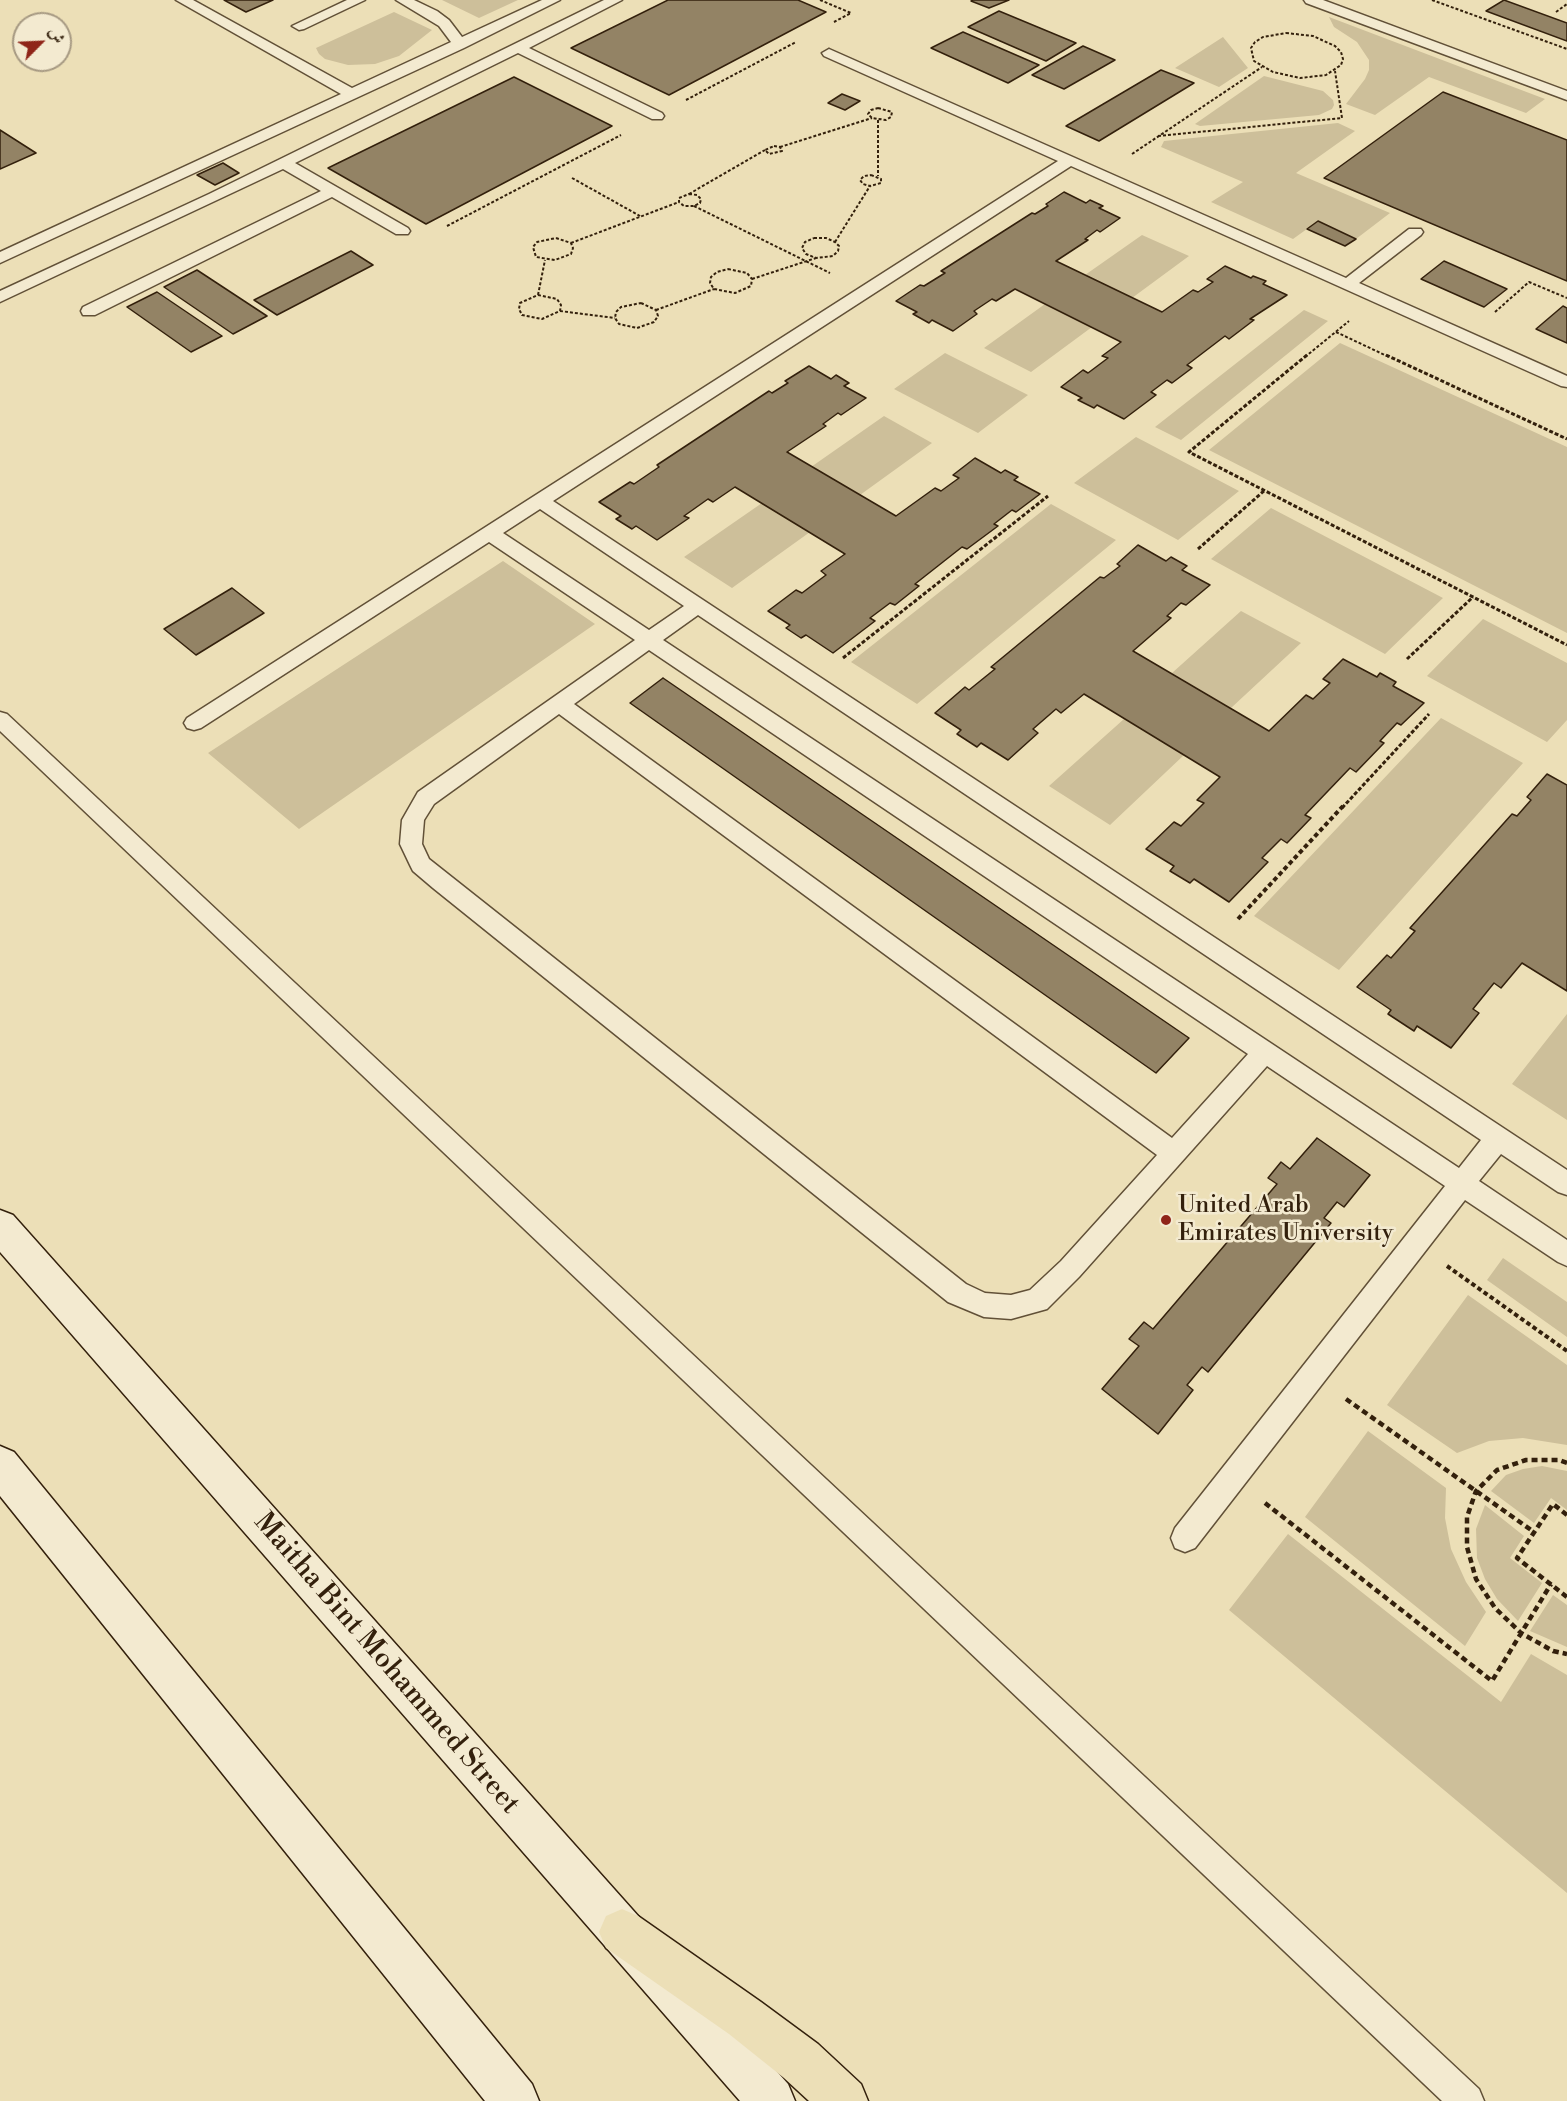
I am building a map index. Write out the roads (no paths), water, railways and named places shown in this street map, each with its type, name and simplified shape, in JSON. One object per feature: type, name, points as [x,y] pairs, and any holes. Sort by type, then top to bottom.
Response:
[{"type":"main road","name":"Maitha Bint Mohammed Street","points":[[0,1226],[771,2101]]},
{"type":"main road","points":[[0,1466],[514,2101]]},
{"type":"main road","points":[[622,1932],[764,2032],[801,2061],[844,2101]]},
{"type":"lane","points":[[183,0],[352,94]]},
{"type":"lane","points":[[299,26],[358,0]]},
{"type":"lane","points":[[403,0],[432,14],[454,34],[459,45]]},
{"type":"lane","points":[[0,258],[553,0]]},
{"type":"lane","points":[[0,297],[284,163],[615,0]]},
{"type":"lane","points":[[1311,0],[1567,96]]},
{"type":"lane","points":[[518,48],[657,116]]},
{"type":"lane","points":[[829,53],[1567,382]]},
{"type":"lane","points":[[194,723],[1070,160]]},
{"type":"lane","points":[[284,163],[402,231]]},
{"type":"lane","points":[[89,311],[333,191]]},
{"type":"lane","points":[[122,200],[158,223]]},
{"type":"lane","points":[[1348,284],[1415,232]]},
{"type":"lane","points":[[540,501],[1567,1184]]},
{"type":"lane","points":[[489,533],[1567,1254]]},
{"type":"lane","points":[[697,606],[426,798],[413,820],[411,844],[421,865],[957,1293],[984,1305],[1011,1307],[1038,1300],[1070,1269],[1265,1052]]},
{"type":"lane","points":[[558,703],[1174,1153]]},
{"type":"lane","points":[[0,719],[1467,2101]]},
{"type":"lane","points":[[1185,1538],[1498,1138]]},
{"type":"place","name":"United Arab Emirates University","points":[[1166,1220]]}]
